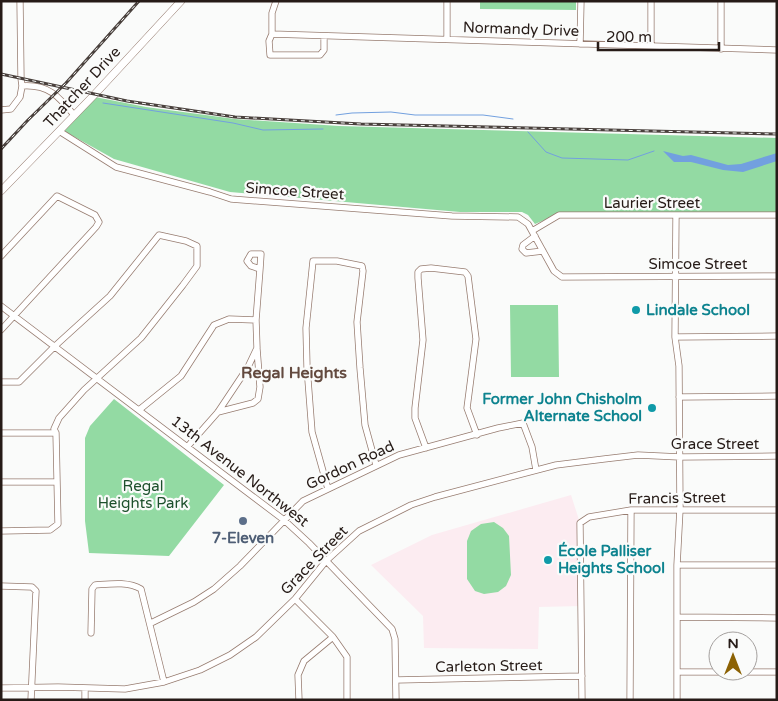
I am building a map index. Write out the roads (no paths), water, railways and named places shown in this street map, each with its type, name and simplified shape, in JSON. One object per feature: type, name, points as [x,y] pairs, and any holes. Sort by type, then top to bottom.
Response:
[{"type":"main road","name":"Thatcher Drive","points":[[1,191],[181,1]]},
{"type":"street","points":[[1,110],[12,108],[16,104],[22,86],[20,78],[20,1]]},
{"type":"street","points":[[276,1],[272,13],[270,54],[320,55],[324,50],[324,36]]},
{"type":"street","points":[[447,1],[447,39]]},
{"type":"street","points":[[580,44],[581,1]]},
{"type":"street","points":[[651,1],[651,47]]},
{"type":"street","points":[[721,1],[721,48]]},
{"type":"street","name":"Normandy Drive","points":[[272,34],[777,50]]},
{"type":"street","points":[[22,86],[33,87],[58,95],[74,116]]},
{"type":"street","name":"Simcoe Street","points":[[59,131],[116,167],[231,199],[452,216],[518,217],[528,224],[554,271],[562,277],[777,276]]},
{"type":"street","points":[[1,256],[57,196],[95,215],[99,222],[1,330]]},
{"type":"street","points":[[676,215],[675,337],[679,366],[680,457],[677,565],[677,700]]},
{"type":"street","name":"Laurier Street","points":[[533,234],[558,216],[777,215]]},
{"type":"street","points":[[533,234],[522,245],[522,249],[526,253],[543,251]]},
{"type":"street","points":[[1,382],[19,382],[110,296],[159,235],[186,241],[197,246],[197,266],[141,338],[84,390],[59,418],[54,429],[56,433],[58,524],[50,530],[1,531]]},
{"type":"street","points":[[328,489],[312,432],[307,367],[306,328],[313,261],[337,261],[362,266],[357,322],[360,377],[365,425],[376,465]]},
{"type":"street","points":[[426,448],[415,418],[414,408],[423,340],[418,278],[418,272],[421,269],[431,268],[465,272],[468,276],[476,339],[467,408],[477,435]]},
{"type":"street","points":[[218,412],[252,403],[258,399],[260,387],[256,320],[260,269]]},
{"type":"street","name":"13th Avenue Northwest","points":[[1,306],[284,520],[326,561],[392,629],[395,639],[396,700]]},
{"type":"street","points":[[139,410],[181,376],[214,325],[228,319],[256,320]]},
{"type":"street","points":[[675,337],[777,336]]},
{"type":"street","points":[[188,446],[218,412],[248,366],[257,348]]},
{"type":"street","points":[[679,397],[777,396]]},
{"type":"street","name":"Gordon Road","points":[[151,623],[194,602],[214,589],[240,566],[304,501],[399,455],[523,423],[532,448],[536,470]]},
{"type":"street","points":[[1,433],[56,433]]},
{"type":"street","name":"Grace Street","points":[[1,688],[125,689],[164,682],[200,670],[230,655],[256,637],[295,598],[326,561],[359,531],[411,505],[556,465],[630,456],[777,456]]},
{"type":"street","points":[[1,482],[57,482]]},
{"type":"street","points":[[630,700],[631,510]]},
{"type":"street","name":"Francis Street","points":[[582,676],[580,523],[589,517],[631,510],[777,510]]},
{"type":"street","points":[[677,565],[777,565]]},
{"type":"street","points":[[91,633],[92,588],[94,585],[136,585],[141,589],[151,623],[164,682]]},
{"type":"street","points":[[1,586],[32,587],[36,591],[31,700]]},
{"type":"street","points":[[295,598],[333,637],[347,657],[347,700]]},
{"type":"street","points":[[678,618],[777,618]]},
{"type":"street","points":[[299,700],[298,675],[304,661],[333,637]]},
{"type":"street","points":[[678,672],[777,672]]},
{"type":"street","points":[[582,676],[582,700]]},
{"type":"street","name":"Carleton Street","points":[[396,680],[582,676]]},
{"type":"street","points":[[85,688],[85,700]]},
{"type":"water","points":[[663,151],[683,156],[691,155],[728,165],[741,164],[777,153],[777,161],[743,172],[723,170],[691,162],[674,162]]},
{"type":"waterway","points":[[103,103],[233,123],[263,130],[323,129]]},
{"type":"waterway","points":[[336,115],[391,112],[415,115],[483,115],[513,119]]},
{"type":"waterway","points":[[528,132],[546,152],[562,158],[628,160],[654,151]]},
{"type":"railway","points":[[1,149],[66,83],[139,1]]},
{"type":"railway","points":[[1,74],[127,101],[235,117],[361,124],[777,134]]},
{"type":"place","name":"Lindale School","points":[[636,310]]},
{"type":"place","name":"Former John Chisholm Alternate School","points":[[652,408]]},
{"type":"place","name":"7-Eleven","points":[[243,521]]},
{"type":"place","name":"École Palliser Heights School","points":[[548,560]]},
{"type":"district","name":"Regal Heights","points":[[294,373]]},
{"type":"park label","name":"Regal Heights Park","points":[[143,494]]}]
